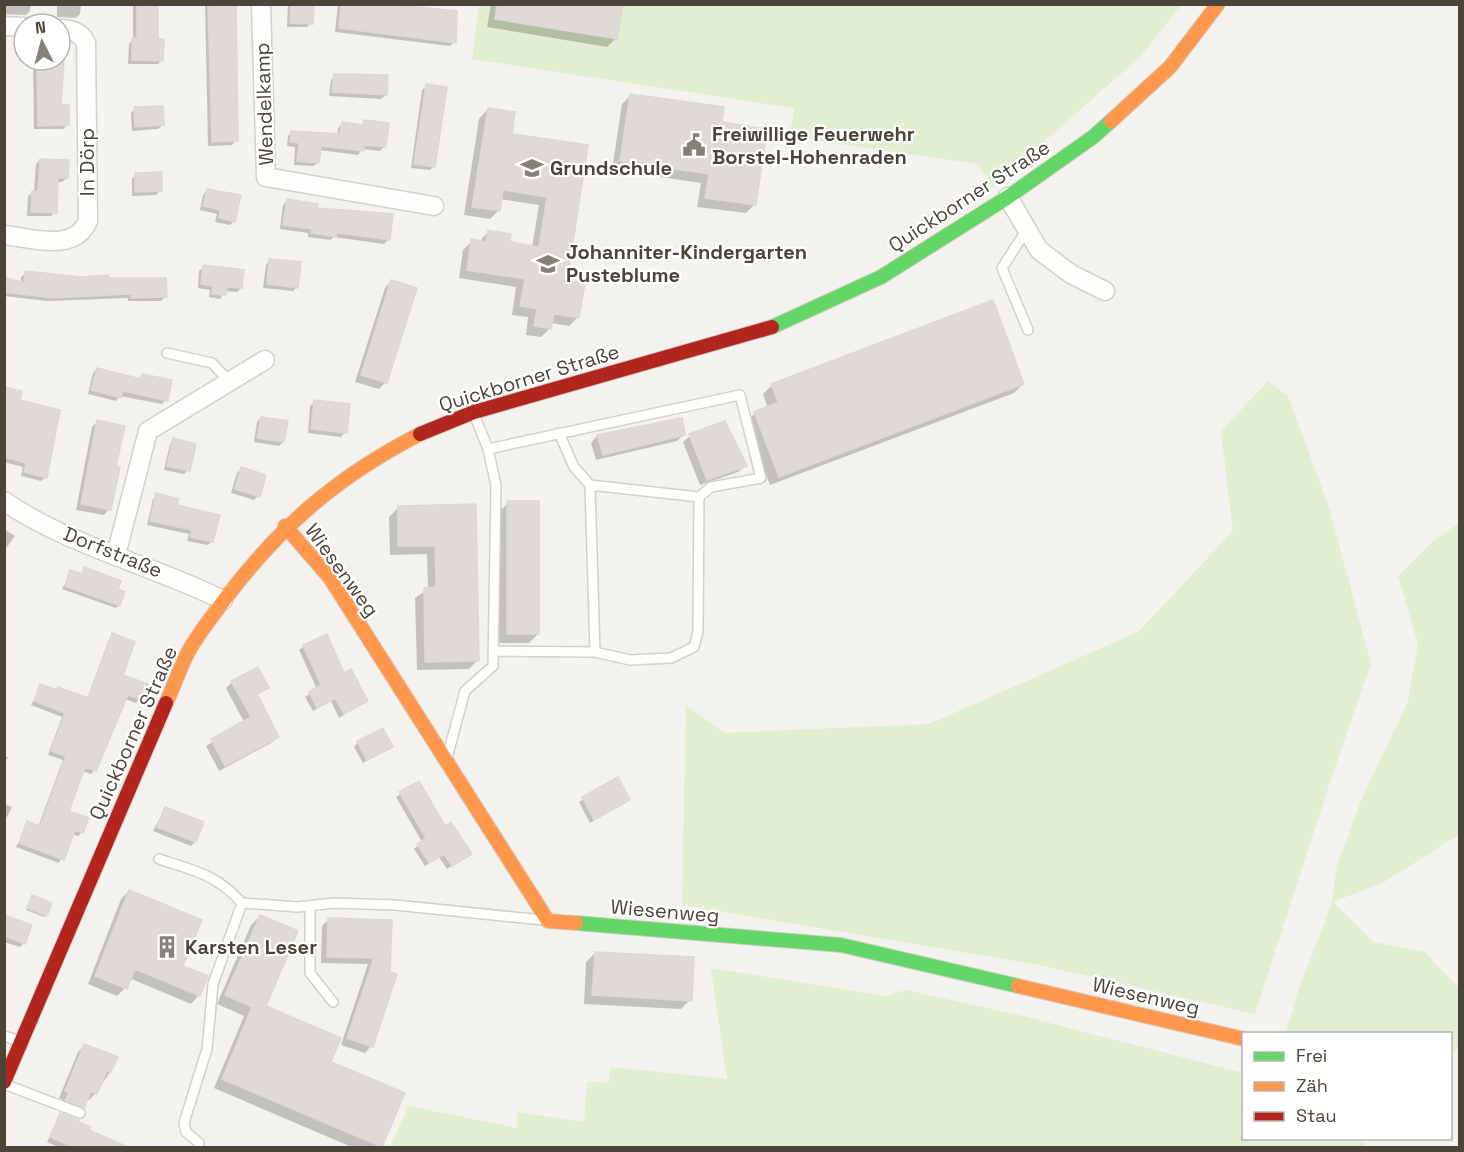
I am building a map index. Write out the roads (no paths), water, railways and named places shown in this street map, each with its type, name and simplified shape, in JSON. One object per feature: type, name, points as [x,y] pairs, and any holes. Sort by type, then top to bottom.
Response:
[{"type":"main road","name":"Quickborner Straße","points":[[4,1083],[186,655],[223,600],[285,526],[341,478],[410,438],[474,412],[767,329],[881,277],[1008,197],[1093,137],[1170,67],[1218,4]]},
{"type":"main road","name":"Wiesenweg","points":[[285,526],[330,578],[548,921],[841,945],[1242,1039]]},
{"type":"street","name":"Wendelkamp","points":[[261,4],[266,177],[434,206]]},
{"type":"street","name":"In Dörp","points":[[4,235],[60,242],[75,238],[83,231],[88,221],[86,43],[83,36],[72,30]]},
{"type":"street","points":[[1008,197],[1039,250],[1071,274],[1105,291]]},
{"type":"street","points":[[116,555],[148,431],[265,360]]},
{"type":"street","name":"Dorfstraße","points":[[4,501],[16,509],[116,555],[181,579],[223,600]]},
{"type":"lane","points":[[1026,231],[1002,268],[1028,330]]},
{"type":"lane","points":[[167,353],[212,363],[230,382]]},
{"type":"lane","points":[[488,448],[740,395],[761,478],[711,487],[699,497],[590,485]]},
{"type":"lane","points":[[446,761],[465,691],[493,666],[496,485],[488,448],[474,412]]},
{"type":"lane","points":[[559,433],[574,467],[590,485],[595,652]]},
{"type":"lane","points":[[494,651],[595,652],[630,660],[671,658],[694,647],[698,632],[699,497]]},
{"type":"lane","points":[[159,860],[202,873],[225,885],[242,903],[404,906],[548,921]]},
{"type":"lane","points":[[200,1143],[186,1132],[184,1123],[207,1050],[213,984],[242,903]]},
{"type":"lane","points":[[310,906],[310,973],[333,1002]]},
{"type":"lane","points":[[4,1036],[22,1042]]},
{"type":"lane","points":[[4,1083],[80,1113]]},
{"type":"place","name":"Freiwillige Feuerwehr Borstel-Hohenraden","points":[[694,145]]},
{"type":"place","name":"Grundschule","points":[[532,168]]},
{"type":"place","name":"Johanniter-Kindergarten Pusteblume","points":[[548,264]]},
{"type":"place","name":"Karsten Leser","points":[[167,947]]}]
